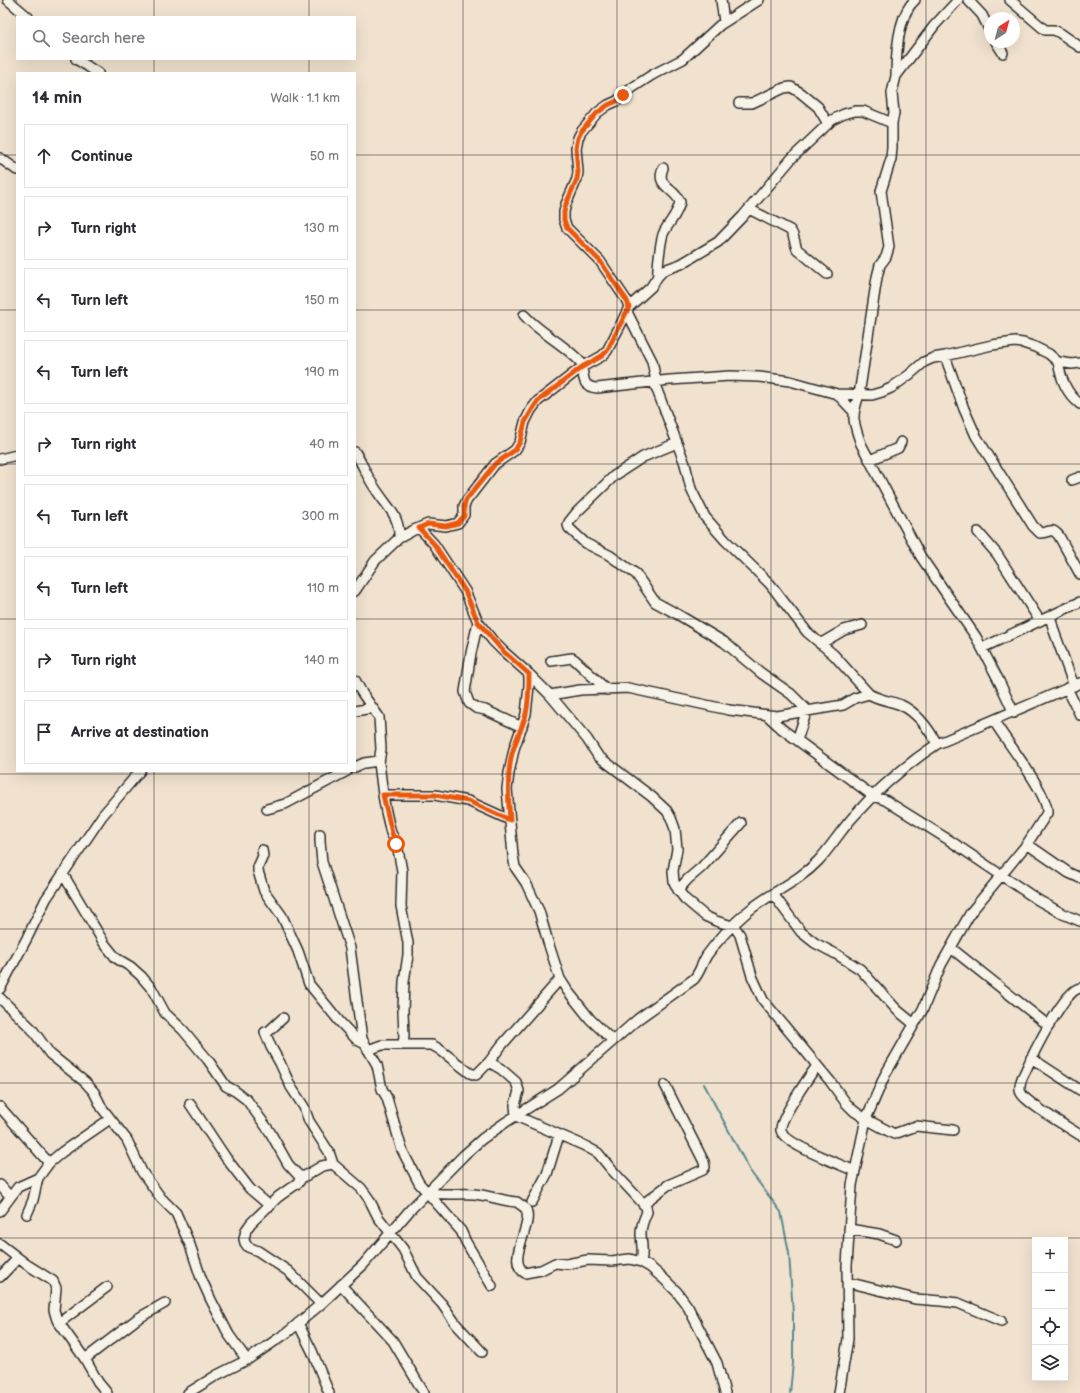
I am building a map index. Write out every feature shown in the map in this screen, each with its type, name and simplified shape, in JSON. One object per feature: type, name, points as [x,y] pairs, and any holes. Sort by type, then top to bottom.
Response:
[{"type":"street","points":[[8,0],[27,16]]},
{"type":"street","points":[[721,0],[724,22]]},
{"type":"street","points":[[759,0],[724,22],[683,59],[652,75],[632,88],[617,101],[608,105],[597,113],[581,132],[578,138],[576,148],[578,172],[577,179],[566,204],[564,220],[567,228],[600,261],[627,301],[628,310],[652,361],[655,382],[685,464],[691,489],[705,517],[725,540],[770,584],[807,632],[834,656],[869,694],[875,698],[901,705],[911,711],[928,728],[937,744]]},
{"type":"street","points":[[915,0],[908,8],[902,25],[896,56],[896,76],[892,88],[894,113],[892,123],[893,139],[891,159],[881,191],[889,248],[886,257],[880,265],[877,277],[859,395],[853,411],[854,424],[870,460],[922,557],[976,637],[1014,713]]},
{"type":"street","points":[[896,76],[934,26],[958,0]]},
{"type":"street","points":[[968,0],[982,14],[984,18]]},
{"type":"street","points":[[1010,0],[1045,30],[1054,30],[1080,47]]},
{"type":"street","points":[[1000,48],[1003,53]]},
{"type":"street","points":[[78,60],[96,72]]},
{"type":"street","points":[[739,103],[752,103],[784,88],[791,87],[818,107],[828,124]]},
{"type":"street","points":[[356,590],[375,561],[399,538],[428,524],[446,526],[458,523],[464,516],[464,506],[466,500],[495,464],[515,450],[520,442],[525,422],[538,401],[583,366],[602,356],[607,351],[628,310],[651,288],[658,276],[664,270],[681,264],[718,242],[750,209],[792,158],[832,120],[844,114],[855,111],[863,111],[892,123]]},
{"type":"street","points":[[0,158],[16,169]]},
{"type":"street","points":[[658,276],[657,269],[660,255],[660,243],[663,233],[675,214],[680,202],[676,194],[667,188],[664,183],[661,177],[663,168]]},
{"type":"street","points":[[750,209],[790,230],[793,234],[797,249],[827,274]]},
{"type":"street","points":[[524,314],[533,325],[576,356],[583,366],[585,383],[589,387],[602,388],[730,376],[759,376],[790,381],[837,394],[872,395],[882,392],[909,375],[924,362],[933,358],[992,345],[1015,342],[1035,347],[1049,354],[1058,362],[1072,364],[1080,363]]},
{"type":"street","points":[[946,356],[964,409],[976,436],[1033,526],[1040,533],[1051,530],[1056,531],[1080,574]]},
{"type":"street","points":[[1058,362],[1067,391],[1080,404]]},
{"type":"street","points":[[837,394],[853,411]]},
{"type":"street","points":[[870,460],[898,448],[901,442]]},
{"type":"street","points":[[677,443],[644,456],[614,476],[577,512],[569,522],[569,528],[585,543],[609,555],[636,574],[655,602],[724,642],[761,673],[791,694],[807,710]]},
{"type":"street","points":[[356,454],[377,491],[396,518],[399,538]]},
{"type":"street","points":[[0,459],[16,455]]},
{"type":"street","points":[[419,528],[434,544],[465,591],[478,622],[503,651],[550,695],[598,756],[667,811],[675,829],[677,849],[673,871],[674,882],[678,890],[685,899],[705,916],[732,926],[736,929],[740,935],[752,976],[763,1000],[782,1024],[794,1036],[846,1103],[854,1111],[866,1119],[894,1134],[916,1126],[953,1130]]},
{"type":"street","points":[[978,532],[997,554],[1040,621]]},
{"type":"street","points":[[982,648],[1080,602]]},
{"type":"street","points":[[1050,616],[1074,686],[1080,715]]},
{"type":"street","points":[[478,622],[471,653],[465,692],[469,704],[522,727]]},
{"type":"street","points":[[820,644],[844,630],[862,625]]},
{"type":"street","points":[[551,661],[572,658],[607,690]]},
{"type":"street","points":[[529,674],[527,707],[508,773],[507,789],[515,866],[526,883],[539,911],[560,979],[590,1019],[612,1040]]},
{"type":"street","points":[[356,682],[379,717],[381,748],[379,761],[383,795],[386,812],[396,844],[402,871],[401,906],[408,943],[408,955],[405,966],[404,982],[403,1045]]},
{"type":"street","points":[[188,1393],[222,1372],[247,1360],[265,1349],[298,1323],[363,1265],[427,1192],[482,1139],[558,1088],[612,1040],[660,1002],[694,979],[708,953],[732,926],[761,901],[800,877],[817,862],[835,841],[853,816],[899,772],[920,755],[937,744],[1014,713],[1074,686]]},
{"type":"street","points":[[550,695],[580,690],[628,688],[729,710],[768,716],[784,716],[807,710],[826,708],[842,704],[854,698],[869,694]]},
{"type":"street","points":[[356,711],[372,708]]},
{"type":"street","points":[[797,740],[807,710]]},
{"type":"street","points":[[768,716],[782,729],[873,796],[885,800],[898,808],[1038,900],[1062,914],[1080,921]]},
{"type":"street","points":[[839,1393],[848,1339],[847,1282],[849,1229],[855,1171],[866,1119],[885,1075],[923,1009],[941,965],[971,912],[1027,844],[1045,817],[1048,808],[1030,776],[994,721]]},
{"type":"street","points":[[356,767],[364,763],[379,761]]},
{"type":"street","points":[[0,988],[46,899],[102,816],[139,772]]},
{"type":"street","points":[[268,809],[285,804],[345,772]]},
{"type":"street","points":[[383,795],[435,795],[468,801],[510,820]]},
{"type":"street","points":[[678,890],[702,867],[741,823]]},
{"type":"street","points":[[320,834],[322,862],[350,948],[362,1039],[377,1065],[382,1089],[387,1098],[402,1150],[417,1179],[461,1232],[492,1286]]},
{"type":"street","points":[[1027,844],[1069,873],[1080,878]]},
{"type":"street","points":[[262,850],[263,856],[258,867],[258,871],[264,890],[282,916],[298,951],[309,984],[340,1022],[357,1040],[367,1047],[382,1045],[432,1045],[470,1073],[476,1075],[489,1062],[500,1046],[560,979]]},
{"type":"street","points":[[63,874],[104,943],[116,958],[131,967],[141,976],[152,989],[165,1013],[183,1030],[208,1060],[226,1086],[247,1100],[270,1132],[288,1164],[295,1173],[302,1177]]},
{"type":"street","points":[[773,894],[800,932],[815,943],[860,969],[897,1010],[914,1024]]},
{"type":"street","points":[[951,948],[1049,1026]]},
{"type":"street","points":[[1080,988],[1074,990],[1060,1008],[1049,1026],[1031,1058],[1022,1079],[1020,1091],[1024,1097],[1036,1106],[1080,1135]]},
{"type":"street","points":[[0,998],[32,1029],[50,1054],[85,1082],[94,1092],[102,1108],[126,1140],[142,1172],[161,1198],[176,1213],[211,1300],[229,1335],[247,1360]]},
{"type":"street","points":[[283,1018],[269,1031],[264,1032],[291,1087],[304,1107],[309,1121],[329,1152],[333,1164],[361,1188],[369,1199],[378,1217],[403,1249],[417,1277],[442,1304],[456,1324],[482,1352]]},
{"type":"street","points":[[1031,1058],[1080,1090]]},
{"type":"street","points":[[489,1062],[501,1069],[516,1082],[519,1091],[515,1105],[516,1116]]},
{"type":"street","points":[[817,1066],[788,1111],[781,1126],[781,1130],[783,1135],[790,1141],[813,1154],[855,1171]]},
{"type":"street","points":[[643,1204],[668,1185],[703,1170],[705,1167],[704,1162],[666,1085]]},
{"type":"street","points":[[190,1104],[226,1158],[250,1189],[270,1206]]},
{"type":"street","points":[[0,1107],[48,1163]]},
{"type":"street","points":[[516,1116],[598,1153],[610,1170],[623,1181],[643,1204],[647,1212],[642,1228],[644,1254],[642,1262]]},
{"type":"street","points":[[27,1214],[34,1200],[38,1178],[48,1163],[110,1119]]},
{"type":"street","points":[[532,1202],[547,1174],[559,1135]]},
{"type":"street","points":[[321,1304],[288,1271],[258,1251],[248,1247],[245,1243],[244,1234],[246,1230],[285,1191],[300,1182],[302,1177],[322,1166],[333,1164]]},
{"type":"street","points":[[0,1211],[18,1187],[38,1178]]},
{"type":"street","points":[[0,1186],[10,1196]]},
{"type":"street","points":[[427,1192],[439,1195],[483,1195],[496,1199],[517,1202],[525,1208],[527,1214],[525,1229],[519,1248],[518,1264],[521,1271],[525,1273],[541,1270],[554,1263],[566,1264],[588,1260],[611,1261],[630,1259],[642,1262],[650,1267],[677,1292],[688,1308],[716,1363],[725,1393]]},
{"type":"street","points":[[849,1229],[879,1234],[896,1240]]},
{"type":"street","points":[[0,1244],[18,1258],[51,1279],[55,1284],[57,1291],[54,1310],[59,1324],[85,1358],[98,1382],[107,1393]]},
{"type":"street","points":[[0,1277],[18,1258]]},
{"type":"street","points":[[847,1282],[915,1299],[958,1303],[1001,1321]]},
{"type":"street","points":[[341,1285],[393,1341],[424,1393]]},
{"type":"street","points":[[59,1324],[108,1287]]},
{"type":"street","points":[[85,1358],[137,1319],[165,1303]]},
{"type":"street","points":[[298,1323],[330,1393]]},
{"type":"waterway","points":[[704,1084],[750,1171],[781,1212],[789,1253],[793,1314],[793,1363],[790,1393]]},
{"type":"route","points":[[396,844],[386,812],[383,795],[435,795],[468,801],[510,820],[507,789],[508,773],[514,749],[526,714],[529,674],[493,641],[478,622],[465,591],[434,544],[419,528],[428,524],[446,526],[458,523],[464,516],[464,506],[466,500],[495,464],[515,450],[520,442],[525,422],[538,401],[582,367],[602,356],[607,351],[622,322],[629,307],[627,301],[600,261],[567,228],[564,220],[564,212],[577,179],[578,159],[576,148],[581,132],[597,113],[608,105],[617,101],[623,95]]}]
